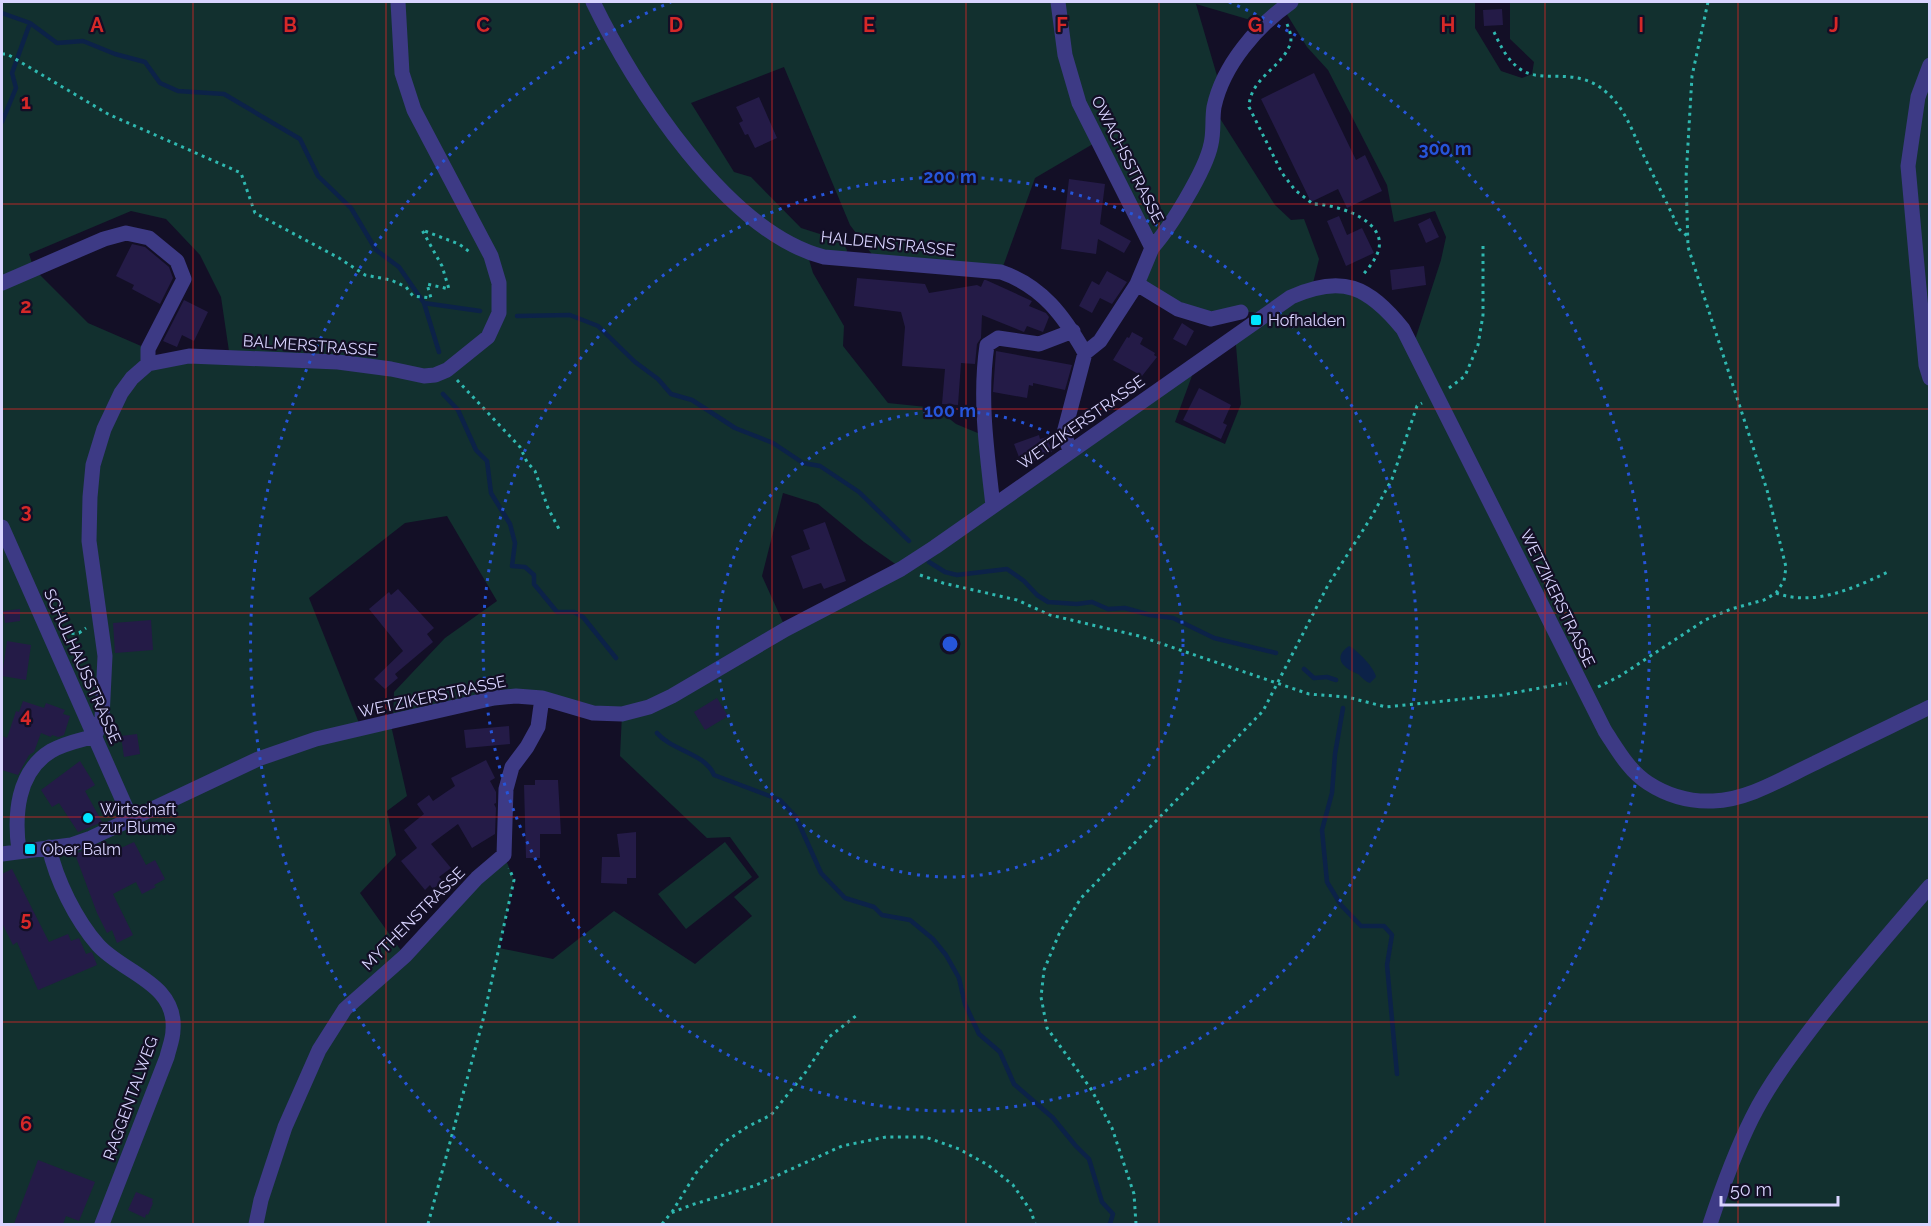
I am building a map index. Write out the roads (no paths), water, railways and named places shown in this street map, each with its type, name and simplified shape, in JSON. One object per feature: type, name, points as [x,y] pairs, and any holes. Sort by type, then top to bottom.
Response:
[{"type":"street","name":"BALMERSTRASSE","points":[[148,364],[189,356],[338,362],[424,376],[435,375],[447,370],[488,337],[499,313],[499,283],[491,256],[414,110],[402,73],[398,2]]},
{"type":"street","name":"HALDENSTRASSE","points":[[593,2],[605,27],[665,123],[703,171],[746,213],[788,243],[824,257],[1001,272],[1019,278],[1048,301],[1072,331],[1085,353]]},
{"type":"street","name":"OWACHSSTRASSE","points":[[1059,2],[1065,55],[1079,103],[1152,248],[1137,285],[1100,341],[1085,353]]},
{"type":"street","points":[[1152,248],[1166,233],[1203,167],[1211,145],[1214,109],[1220,86],[1236,58],[1264,24],[1287,5]]},
{"type":"street","points":[[1929,65],[1918,97],[1908,166],[1929,378]]},
{"type":"street","points":[[2,283],[104,239],[126,233],[149,238],[177,261],[184,279],[148,349],[148,364],[132,378],[121,393],[104,429],[93,465],[89,541],[105,656],[102,718],[95,736],[53,750],[38,760],[18,801],[16,827],[19,850]]},
{"type":"street","name":"WETZIKERSTRASSE","points":[[2,854],[70,845],[92,838],[258,759],[316,739],[494,698],[516,696],[542,698],[593,713],[622,714],[649,707],[672,696],[786,629],[901,568],[1291,297],[1311,287],[1329,284],[1353,288],[1371,296],[1387,309],[1402,329],[1437,394],[1605,731],[1626,762],[1646,782],[1688,800],[1714,801],[1754,792],[1929,707]]},
{"type":"street","points":[[1137,285],[1178,309],[1211,319],[1241,312]]},
{"type":"street","points":[[993,506],[982,388],[987,345],[998,338],[1039,345],[1072,331]]},
{"type":"street","points":[[1070,451],[1064,433],[1085,353]]},
{"type":"street","name":"SCHULHAUSSTRASSE","points":[[2,527],[131,819]]},
{"type":"street","name":"MYTHENSTRASSE","points":[[256,1224],[261,1200],[285,1127],[319,1050],[345,1009],[405,956],[477,878],[504,855],[506,789],[512,767],[538,727],[542,698]]},
{"type":"street","name":"RAGGENTALWEG","points":[[49,848],[54,872],[99,946],[123,965],[144,977],[161,992],[172,1011],[174,1029],[167,1057],[102,1224]]},
{"type":"street","points":[[1710,1224],[1731,1165],[1753,1117],[1794,1051],[1929,885]]},
{"type":"water","points":[[1349,646],[1361,655],[1375,673],[1376,677],[1370,683],[1342,663],[1341,655]]},
{"type":"waterway","points":[[2,13],[30,23],[57,43],[83,41],[115,54],[145,62],[160,83],[178,91],[224,94],[300,139],[318,176],[351,208],[376,250],[399,267],[424,303],[480,311]]},
{"type":"waterway","points":[[2,122],[16,88],[12,73],[30,23]]},
{"type":"waterway","points":[[424,303],[439,352]]},
{"type":"waterway","points":[[517,316],[570,315],[598,326],[635,362],[658,379],[671,394],[692,400],[735,428],[773,443],[803,463],[820,466],[859,492],[909,541]]},
{"type":"waterway","points":[[443,394],[458,410],[476,450],[487,461],[491,493],[510,524],[515,543],[512,566],[525,567],[534,575],[534,584],[557,612],[574,612],[583,617],[616,658]]},
{"type":"waterway","points":[[929,562],[945,572],[957,575],[1007,569],[1048,602],[1077,604],[1092,602],[1108,609],[1125,608],[1173,618],[1214,638],[1276,653]]},
{"type":"waterway","points":[[1304,669],[1314,678],[1327,677],[1336,680]]},
{"type":"waterway","points":[[1343,708],[1335,754],[1332,793],[1322,830],[1327,882],[1341,905],[1361,926],[1384,926],[1392,935],[1387,965],[1397,1074]]},
{"type":"waterway","points":[[657,733],[663,739],[703,762],[714,775],[780,800],[796,817],[821,873],[845,898],[874,907],[882,915],[910,920],[933,939],[946,955],[959,978],[965,1004],[979,1034],[1000,1052],[1014,1084],[1053,1118],[1089,1159],[1102,1202],[1113,1214],[1110,1224]]},
{"type":"place","name":"Hofhalden","points":[[1256,320]]},
{"type":"place","name":"Wirtschaft zur Blume","points":[[88,818]]},
{"type":"place","name":"Ober Balm","points":[[30,849]]}]
